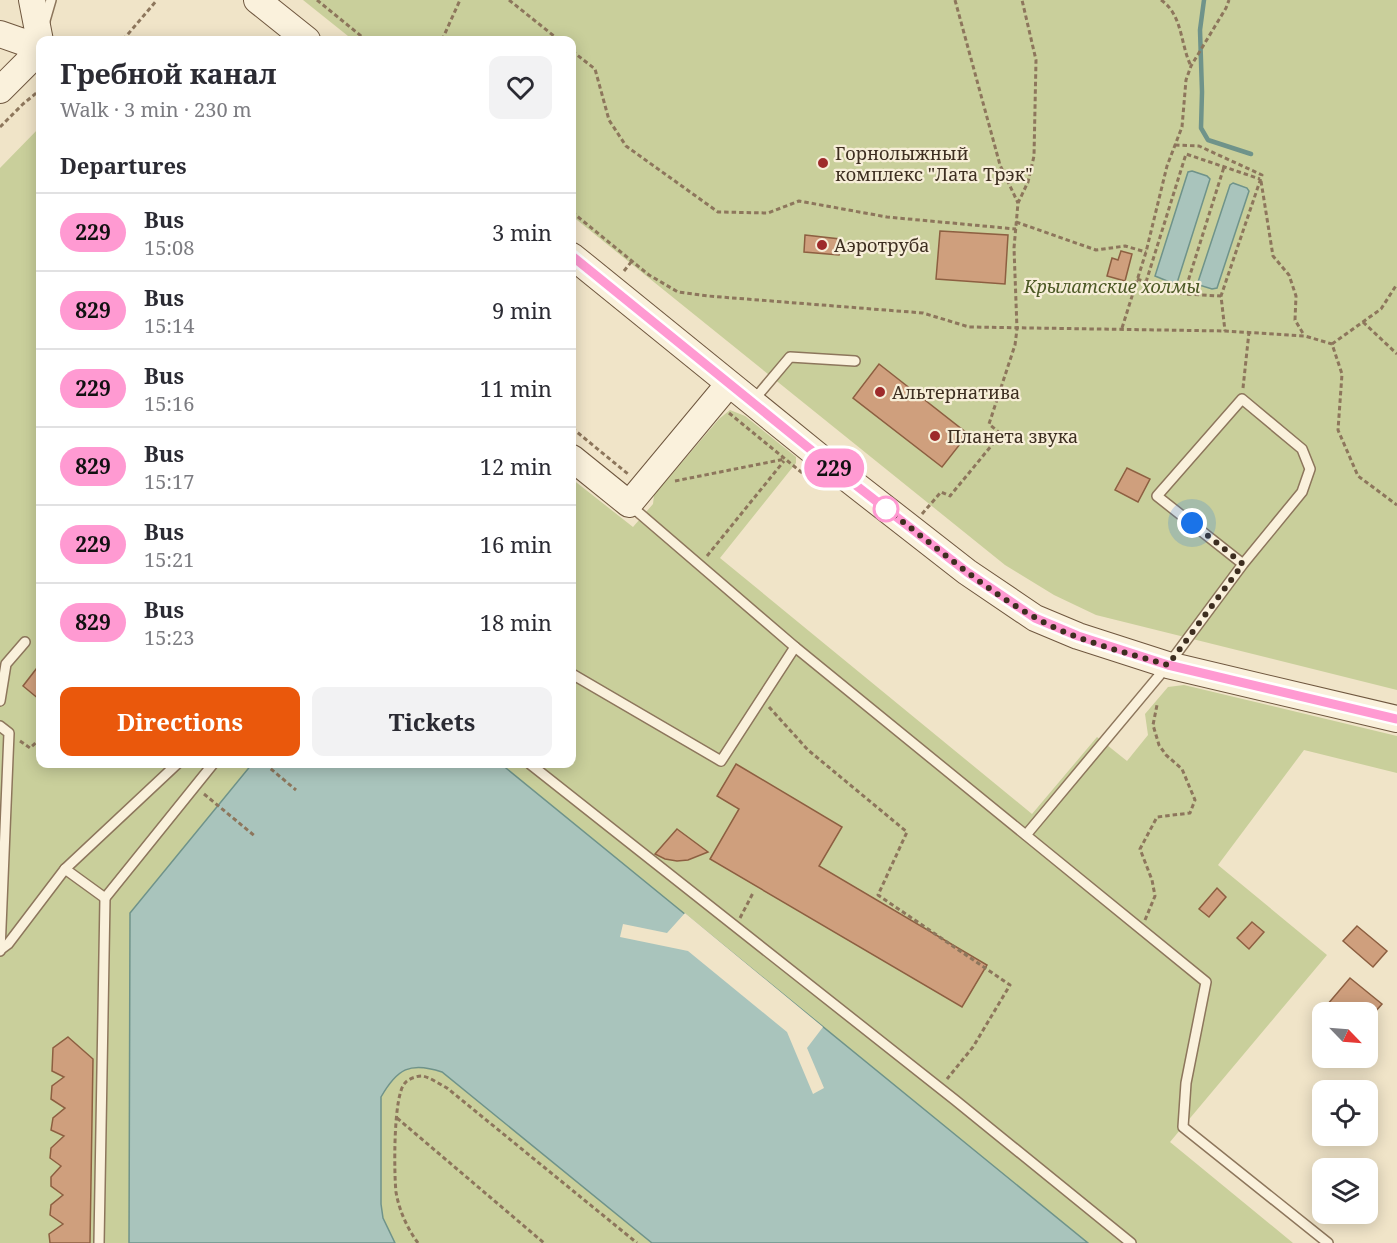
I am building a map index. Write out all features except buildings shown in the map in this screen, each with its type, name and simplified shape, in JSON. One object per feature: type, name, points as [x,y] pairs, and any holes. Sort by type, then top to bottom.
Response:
[{"type":"main road","points":[[32,0],[39,36]]},
{"type":"main road","points":[[257,0],[302,36]]},
{"type":"main road","points":[[0,34],[23,42],[36,41]]},
{"type":"main road","points":[[0,90],[27,63],[36,48]]},
{"type":"main road","points":[[576,260],[721,393],[751,403],[967,572],[1035,618],[1078,636],[1168,665],[1397,720]]},
{"type":"main road","points":[[576,460],[636,495],[721,393]]},
{"type":"lane","points":[[41,36],[51,0]]},
{"type":"lane","points":[[751,403],[790,357],[855,361]]},
{"type":"lane","points":[[1026,836],[1168,665],[1243,564],[1302,492],[1310,469],[1302,449],[1242,399],[1157,496],[1243,564]]},
{"type":"lane","points":[[636,495],[700,565],[795,647],[1206,982],[1186,1083],[1183,1127],[1328,1243]]},
{"type":"lane","points":[[0,701],[6,664],[25,642]]},
{"type":"lane","points":[[576,676],[721,761],[795,647]]},
{"type":"lane","points":[[0,726],[9,733],[0,950]]},
{"type":"lane","points":[[0,950],[8,944],[65,869],[173,768]]},
{"type":"lane","points":[[99,1243],[105,898],[210,768]]},
{"type":"lane","points":[[535,768],[940,1088],[1131,1243]]},
{"type":"lane","points":[[65,869],[105,898]]},
{"type":"path","points":[[126,36],[157,0]]},
{"type":"path","points":[[317,0],[361,36]]},
{"type":"path","points":[[444,36],[460,0]]},
{"type":"path","points":[[509,0],[554,36]]},
{"type":"path","points":[[955,0],[1000,165],[1018,203]]},
{"type":"path","points":[[922,514],[941,492],[950,496],[1001,434],[989,424],[1015,345],[1017,329],[1014,248],[1016,222],[1018,203],[1028,182],[1034,156],[1036,60],[1022,0]]},
{"type":"path","points":[[1161,0],[1167,4],[1180,25],[1186,55],[1191,66]]},
{"type":"path","points":[[1122,328],[1146,252],[1167,166],[1182,127],[1186,80],[1191,66],[1226,8],[1228,0]]},
{"type":"path","points":[[576,54],[595,69],[609,120],[626,146],[718,212],[768,213],[799,201],[887,217],[1016,229]]},
{"type":"path","points":[[0,127],[36,93]]},
{"type":"path","points":[[1174,145],[1199,146],[1262,175],[1221,296],[1225,331]]},
{"type":"path","points":[[1146,282],[1186,154],[1260,179]]},
{"type":"path","points":[[1184,294],[1224,167]]},
{"type":"path","points":[[1260,179],[1273,256],[1289,275],[1296,296],[1295,320],[1305,336]]},
{"type":"path","points":[[576,215],[649,275],[678,292],[923,313],[969,327],[1249,332],[1305,336],[1332,344]]},
{"type":"path","points":[[1016,222],[1096,250],[1125,246],[1146,252]]},
{"type":"path","points":[[624,271],[632,261]]},
{"type":"path","points":[[1137,279],[1184,294],[1221,296]]},
{"type":"path","points":[[1332,344],[1381,309],[1397,284]]},
{"type":"path","points":[[1363,322],[1397,354]]},
{"type":"path","points":[[1242,399],[1249,332]]},
{"type":"path","points":[[1332,344],[1342,374],[1338,430],[1358,476],[1397,505]]},
{"type":"path","points":[[721,393],[785,459],[806,476]]},
{"type":"path","points":[[576,432],[636,495],[785,459]]},
{"type":"path","points":[[700,565],[785,459]]},
{"type":"path","points":[[762,699],[808,750],[907,832],[878,895],[1010,986],[963,1062],[940,1088]]},
{"type":"path","points":[[1141,928],[1155,896],[1152,880],[1140,849],[1157,817],[1190,813],[1195,800],[1182,769],[1166,755],[1159,745],[1153,725],[1157,705]]},
{"type":"path","points":[[9,733],[30,748],[36,743]]},
{"type":"path","points":[[270,768],[296,790]]},
{"type":"path","points":[[195,786],[256,837]]},
{"type":"path","points":[[735,927],[753,893]]},
{"type":"path","points":[[418,1243],[401,1213],[396,1191],[395,1150],[398,1098],[404,1084],[411,1078],[421,1076],[447,1088],[637,1243]]},
{"type":"path","points":[[397,1118],[544,1243]]},
{"type":"green space","name":"Крылатские холмы","points":[[303,0],[1397,0],[1397,690],[1096,615],[1054,595],[1005,565],[576,219],[576,36],[348,36]]},
{"type":"green space","points":[[36,131],[36,768],[576,768],[576,482],[633,527],[653,504],[654,495],[719,419],[730,410],[745,416],[796,457],[796,463],[720,558],[1032,814],[1097,737],[1127,761],[1148,735],[1145,714],[1168,687],[1184,685],[1397,736],[1397,773],[1304,750],[1218,865],[1327,955],[1170,1142],[1293,1243],[0,1243],[0,168]]},
{"type":"water","points":[[1192,171],[1210,179],[1177,283],[1172,283],[1155,276],[1188,172]]},
{"type":"water","points":[[1233,183],[1249,191],[1217,288],[1212,289],[1199,285],[1198,282],[1230,185]]},
{"type":"water","points":[[249,768],[506,768],[1088,1243],[652,1243],[442,1072],[421,1067],[399,1074],[381,1097],[381,1204],[383,1218],[395,1243],[129,1243],[130,913]]},
{"type":"pier","points":[[685,913],[823,1027],[807,1048],[824,1088],[813,1094],[787,1032],[688,951],[620,937],[623,924],[667,933]]},
{"type":"waterway","points":[[1204,0],[1200,30],[1201,128],[1208,140],[1251,154]]},
{"type":"bus line","name":"229","points":[[576,259],[728,385],[821,458],[967,572],[1035,618],[1117,650],[1168,665],[1397,719]]},
{"type":"place","name":"Горнолыжный комплекс \"Лата Трэк\"","points":[[823,163]]},
{"type":"place","name":"Аэротруба","points":[[822,245]]},
{"type":"place","name":"Альтернатива","points":[[880,392]]},
{"type":"place","name":"Планета звука","points":[[935,436]]},
{"type":"route","points":[[886,509],[994,592],[1035,618],[1117,650],[1168,665],[1243,564],[1192,523]]}]
